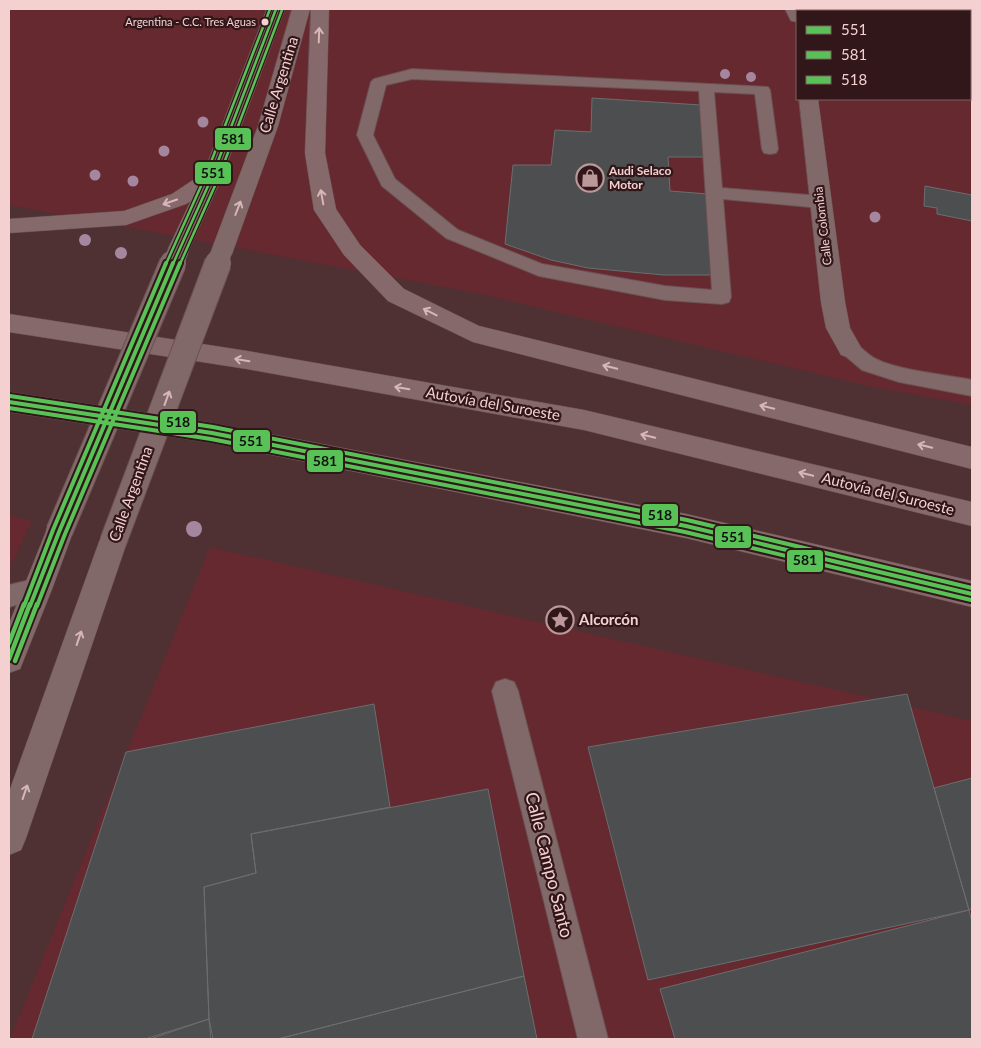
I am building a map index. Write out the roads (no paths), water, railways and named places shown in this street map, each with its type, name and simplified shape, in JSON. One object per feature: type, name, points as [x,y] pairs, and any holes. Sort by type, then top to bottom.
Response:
[{"type":"highway","points":[[320,9],[315,153],[325,210],[352,250],[396,295],[473,334],[972,458]]},
{"type":"highway","points":[[9,226],[126,218],[179,199],[212,177]]},
{"type":"highway","name":"Autovía del Suroeste","points":[[9,324],[247,360],[584,420],[972,514]]},
{"type":"highway","points":[[9,402],[212,433],[686,526],[972,594]]},
{"type":"street","name":"Calle Argentina","points":[[9,659],[59,532],[179,249],[212,177],[276,9]]},
{"type":"street","name":"Calle Argentina","points":[[9,838],[113,542],[268,126],[301,9]]},
{"type":"street","name":"Calle Colombia","points":[[808,100],[833,302],[838,328],[850,349]]},
{"type":"lane","points":[[706,87],[722,297],[665,293],[539,270],[452,234],[388,182],[364,135],[379,82],[412,74],[706,87],[762,90],[770,149]]},
{"type":"lane","points":[[715,193],[820,202]]},
{"type":"lane","points":[[850,349],[869,365],[899,374],[972,388]]},
{"type":"lane","points":[[9,596],[38,588]]},
{"type":"lane","name":"Calle Campo Santo","points":[[505,691],[593,1039]]},
{"type":"place","name":"Argentina - C.C. Tres Aguas","points":[[265,22]]},
{"type":"place","name":"Audi Selaco Motor","points":[[590,178]]},
{"type":"place","name":"Alcorcón","points":[[560,620]]}]
